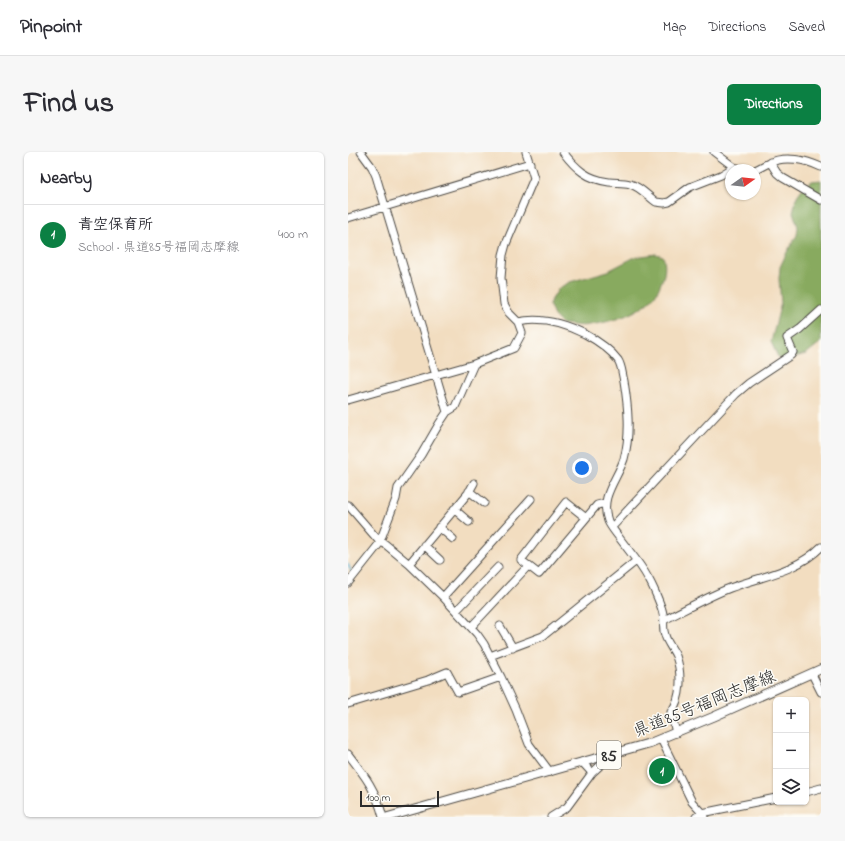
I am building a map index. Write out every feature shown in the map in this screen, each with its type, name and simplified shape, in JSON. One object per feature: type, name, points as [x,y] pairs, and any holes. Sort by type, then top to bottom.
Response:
[{"type":"main road","name":"県道85号福岡志摩線","points":[[388,817],[550,772],[661,739],[821,669]]},
{"type":"street","points":[[361,152],[372,166],[376,176],[447,412]]},
{"type":"street","points":[[348,400],[474,364],[514,348],[522,333],[518,322],[504,304],[501,286],[502,267],[506,244],[534,178],[526,152]]},
{"type":"street","points":[[563,152],[574,167],[588,176],[604,181],[623,182],[633,185],[656,202],[660,203],[669,202],[695,184],[725,173]]},
{"type":"street","points":[[714,152],[730,164]]},
{"type":"street","points":[[761,167],[770,162],[780,160],[796,160],[805,161],[821,167]]},
{"type":"street","points":[[770,162],[776,173],[782,178],[821,200]]},
{"type":"street","points":[[348,218],[530,163]]},
{"type":"street","points":[[612,528],[736,394],[749,383],[791,355],[793,352],[787,338],[800,329],[821,310]]},
{"type":"street","points":[[518,322],[527,320],[554,322],[566,326],[603,344],[621,366],[628,401],[627,434],[624,458],[608,492],[605,503],[608,523],[649,578],[663,613],[663,628],[665,635],[676,656],[679,667],[680,691],[671,712],[676,733]]},
{"type":"street","points":[[348,583],[379,544],[396,499],[398,488],[421,455],[447,412],[455,407],[474,364]]},
{"type":"street","points":[[409,564],[470,491],[474,483]]},
{"type":"street","points":[[470,491],[484,503]]},
{"type":"street","points":[[443,597],[531,499]]},
{"type":"street","points":[[586,518],[566,502],[520,560],[540,574],[597,505],[605,503]]},
{"type":"street","points":[[348,505],[379,541],[385,544],[409,564],[443,597],[484,644],[516,710],[529,744],[550,772]]},
{"type":"street","points":[[454,509],[469,522]]},
{"type":"street","points":[[439,527],[453,539]]},
{"type":"street","points":[[424,545],[440,560]]},
{"type":"street","points":[[664,620],[730,588],[790,569],[814,554],[821,547]]},
{"type":"street","points":[[490,656],[543,636],[636,561]]},
{"type":"street","points":[[471,628],[528,566]]},
{"type":"street","points":[[456,611],[498,567]]},
{"type":"street","points":[[500,626],[513,648]]},
{"type":"street","points":[[348,704],[428,680],[447,672],[458,692],[501,677]]},
{"type":"street","points":[[812,674],[821,692]]},
{"type":"street","points":[[661,739],[692,802],[701,816],[773,799]]},
{"type":"street","points":[[348,754],[377,795],[384,817]]},
{"type":"street","points":[[551,817],[567,807],[592,773],[604,762],[602,757]]},
{"type":"street","points":[[582,762],[592,773]]},
{"type":"street","points":[[809,791],[821,788]]},
{"type":"green space","points":[[821,180],[821,342],[806,354],[783,360],[778,357],[771,342],[781,303],[779,279],[780,267],[797,235],[798,227],[793,212],[797,196],[802,189],[812,181]]},
{"type":"green space","points":[[656,254],[663,256],[665,266],[658,290],[648,303],[632,313],[598,324],[586,326],[562,324],[554,316],[549,304],[559,288],[570,282],[608,271],[635,257]]},
{"type":"waterway","points":[[348,564],[352,573]]},
{"type":"place","name":"青空保育所","points":[[662,771]]}]
